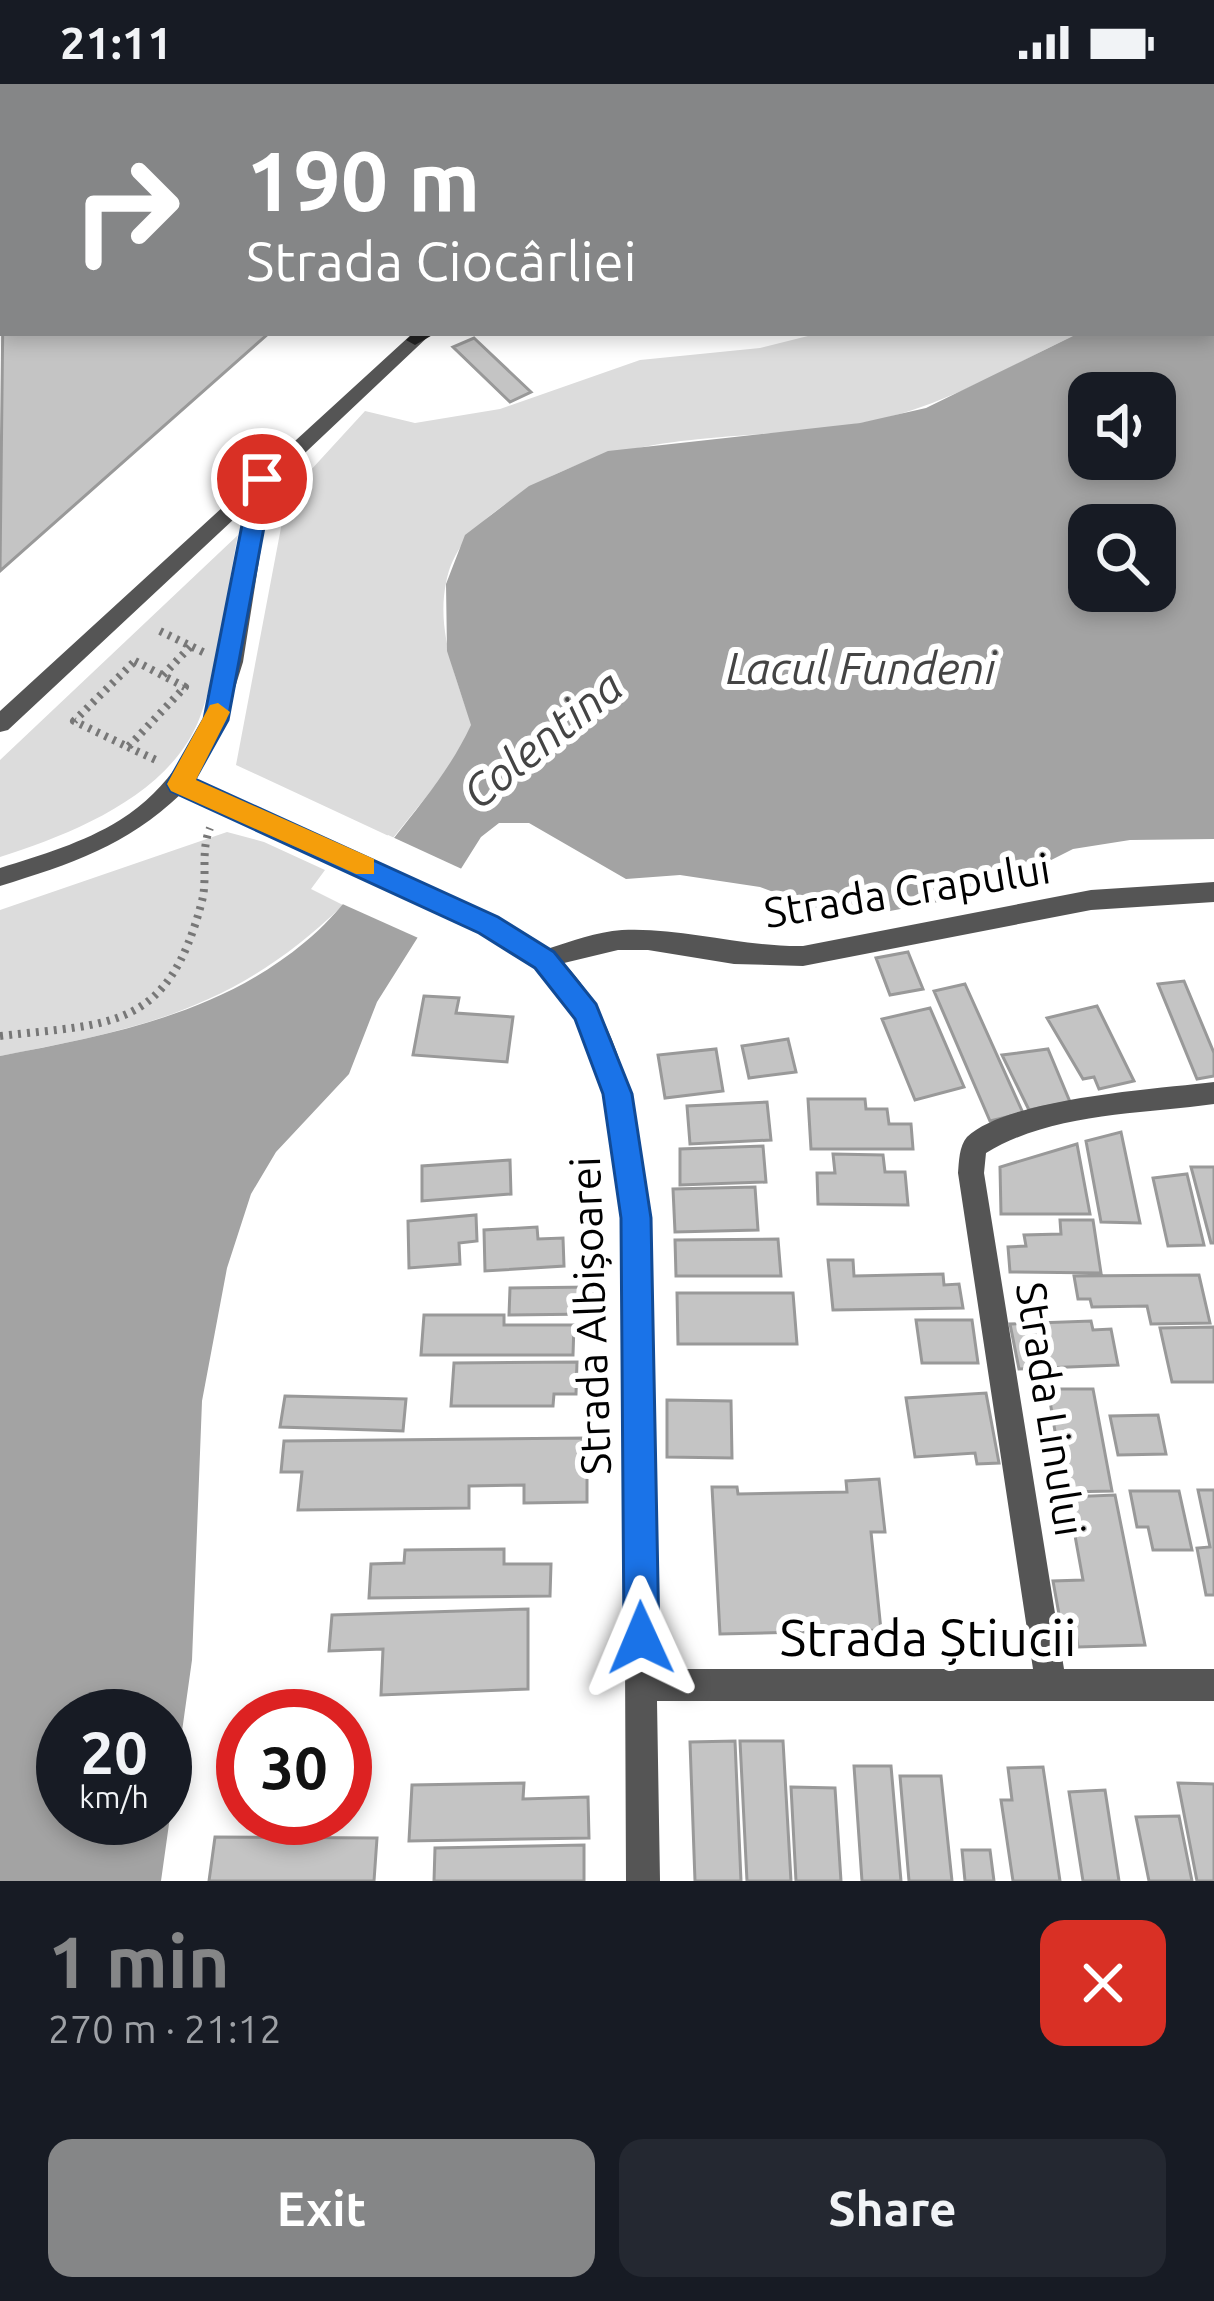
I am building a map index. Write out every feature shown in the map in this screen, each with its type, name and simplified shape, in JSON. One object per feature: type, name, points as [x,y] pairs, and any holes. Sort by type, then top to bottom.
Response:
[{"type":"street","points":[[0,724],[420,336]]},
{"type":"street","points":[[0,877],[98,842],[139,820],[183,779],[216,720],[262,479]]},
{"type":"street","name":"Strada Albișoarei","points":[[183,779],[488,925],[545,960],[569,986],[603,1046],[628,1149],[636,1218],[643,1881]]},
{"type":"street","name":"Strada Crapului","points":[[545,960],[588,941],[624,937],[660,938],[776,958],[803,956],[1091,900],[1214,892]]},
{"type":"street","name":"Strada Linului","points":[[1051,1684],[971,1173],[974,1147],[991,1133],[1025,1123],[1214,1093]]},
{"type":"street","name":"Strada Știucii","points":[[642,1685],[1214,1685]]},
{"type":"path","points":[[160,631],[230,665]]},
{"type":"path","points":[[163,675],[191,646]]},
{"type":"path","points":[[128,747],[185,687],[135,661],[74,721],[183,779]]},
{"type":"path","points":[[0,1036],[131,1017],[156,995],[200,907],[207,878],[202,842],[223,802]]},
{"type":"shaded area","points":[[808,336],[1073,336],[973,386],[890,417],[627,450],[582,463],[539,483],[496,511],[458,551],[444,601],[450,656],[472,725],[451,766],[393,838],[236,765],[287,496],[365,411],[415,423],[500,409],[640,360],[760,348]]},
{"type":"shaded area","points":[[238,535],[213,673],[186,744],[167,769],[116,808],[0,857],[0,760]]},
{"type":"shaded area","points":[[227,832],[264,842],[325,870],[311,889],[343,905],[264,969],[225,991],[142,1024],[0,1056],[0,910]]},
{"type":"water","name":"Lacul Fundeni","points":[[1073,336],[1214,336],[1214,839],[1130,840],[1073,849],[986,893],[874,914],[833,914],[760,887],[680,875],[626,879],[529,823],[499,823],[481,837],[377,1002],[349,1074],[276,1152],[251,1194],[227,1268],[202,1401],[188,1689],[36,1689],[36,1845],[166,1845],[161,1881],[0,1881],[0,1056],[121,1030],[199,1005],[271,967],[330,919],[436,784],[471,725],[447,651],[446,584],[465,535],[529,486],[608,451],[860,423],[926,408]]},
{"type":"pier","points":[[388,835],[464,870],[425,941],[338,902]]},
{"type":"building","points":[[3,336],[266,336],[0,571]]},
{"type":"building","points":[[474,338],[531,392],[510,402],[453,347]]},
{"type":"building","points":[[908,952],[923,989],[890,995],[876,958]]},
{"type":"building","points":[[1184,981],[1214,1053],[1214,1076],[1197,1079],[1158,984]]},
{"type":"building","points":[[965,984],[1023,1113],[990,1121],[934,991]]},
{"type":"building","points":[[424,996],[459,998],[456,1013],[513,1017],[507,1062],[413,1055]]},
{"type":"building","points":[[1097,1006],[1134,1081],[1099,1089],[1094,1077],[1083,1079],[1047,1018]]},
{"type":"building","points":[[930,1008],[964,1087],[915,1100],[882,1019]]},
{"type":"building","points":[[788,1039],[796,1072],[749,1078],[742,1046]]},
{"type":"building","points":[[716,1049],[723,1091],[665,1098],[658,1055]]},
{"type":"building","points":[[1048,1049],[1070,1102],[1029,1110],[1002,1055]]},
{"type":"building","points":[[808,1099],[865,1099],[866,1109],[887,1109],[889,1124],[911,1124],[913,1149],[811,1149]]},
{"type":"building","points":[[767,1102],[771,1140],[690,1144],[687,1106]]},
{"type":"building","points":[[1121,1132],[1140,1223],[1101,1222],[1086,1141]]},
{"type":"building","points":[[1077,1144],[1090,1214],[1001,1214],[1000,1167]]},
{"type":"building","points":[[763,1146],[766,1182],[680,1185],[680,1149]]},
{"type":"building","points":[[833,1154],[883,1155],[885,1172],[905,1172],[908,1205],[818,1204],[817,1173],[835,1173]]},
{"type":"building","points":[[510,1160],[511,1194],[422,1201],[422,1166]]},
{"type":"building","points":[[1191,1167],[1214,1167],[1214,1243],[1211,1243]]},
{"type":"building","points":[[1187,1174],[1204,1245],[1168,1246],[1153,1178]]},
{"type":"building","points":[[755,1187],[758,1230],[675,1232],[673,1189]]},
{"type":"building","points":[[476,1215],[477,1241],[459,1243],[460,1264],[409,1268],[408,1221]]},
{"type":"building","points":[[1060,1220],[1093,1220],[1101,1273],[1010,1272],[1008,1247],[1026,1246],[1024,1235],[1061,1234]]},
{"type":"building","points":[[537,1227],[538,1239],[563,1238],[564,1266],[485,1271],[484,1230]]},
{"type":"building","points":[[778,1239],[781,1276],[676,1276],[675,1240]]},
{"type":"building","points":[[828,1260],[853,1260],[854,1276],[943,1274],[944,1285],[959,1284],[963,1308],[833,1310]]},
{"type":"building","points":[[1199,1275],[1210,1323],[1151,1324],[1147,1306],[1092,1307],[1090,1299],[1078,1299],[1074,1276]]},
{"type":"building","points":[[592,1287],[592,1314],[509,1315],[510,1288]]},
{"type":"building","points":[[677,1293],[793,1293],[797,1344],[678,1344]]},
{"type":"building","points":[[424,1315],[504,1315],[504,1325],[574,1325],[573,1355],[421,1355]]},
{"type":"building","points":[[916,1320],[972,1320],[978,1363],[922,1363]]},
{"type":"building","points":[[1091,1321],[1093,1330],[1111,1329],[1118,1365],[1019,1369],[1010,1324]]},
{"type":"building","points":[[1214,1327],[1214,1382],[1172,1382],[1160,1328]]},
{"type":"building","points":[[577,1362],[576,1394],[554,1394],[553,1406],[451,1406],[454,1363]]},
{"type":"building","points":[[1048,1389],[1093,1389],[1112,1491],[1065,1492]]},
{"type":"building","points":[[986,1393],[999,1463],[977,1464],[975,1453],[915,1457],[906,1398]]},
{"type":"building","points":[[285,1396],[406,1399],[403,1431],[280,1427]]},
{"type":"building","points":[[667,1400],[731,1401],[732,1458],[667,1457]]},
{"type":"building","points":[[1158,1415],[1166,1454],[1118,1455],[1110,1416]]},
{"type":"building","points":[[587,1438],[587,1502],[524,1503],[524,1485],[469,1486],[469,1508],[298,1510],[302,1472],[281,1472],[284,1441]]},
{"type":"building","points":[[879,1479],[885,1532],[871,1532],[881,1630],[720,1634],[712,1487],[737,1487],[738,1494],[847,1492],[846,1481]]},
{"type":"building","points":[[1198,1490],[1214,1490],[1214,1595],[1206,1595],[1197,1548],[1210,1547]]},
{"type":"building","points":[[1130,1491],[1179,1491],[1192,1550],[1153,1550],[1148,1527],[1137,1527]]},
{"type":"building","points":[[1115,1495],[1145,1645],[1078,1647],[1076,1631],[1062,1631],[1053,1581],[1083,1580],[1068,1497]]},
{"type":"building","points":[[504,1549],[504,1564],[551,1564],[550,1596],[369,1598],[371,1564],[404,1563],[405,1550]]},
{"type":"building","points":[[528,1609],[528,1689],[381,1695],[383,1649],[329,1651],[332,1615]]},
{"type":"building","points":[[735,1741],[741,1881],[695,1881],[690,1742]]},
{"type":"building","points":[[740,1741],[783,1741],[791,1881],[747,1881]]},
{"type":"building","points":[[854,1766],[891,1766],[901,1881],[862,1881]]},
{"type":"building","points":[[1043,1767],[1060,1881],[1013,1881],[1001,1800],[1012,1800],[1008,1768]]},
{"type":"building","points":[[900,1776],[941,1776],[952,1881],[909,1881]]},
{"type":"building","points":[[524,1783],[523,1799],[588,1797],[589,1838],[409,1841],[412,1785]]},
{"type":"building","points":[[1178,1783],[1214,1784],[1214,1881],[1197,1881]]},
{"type":"building","points":[[791,1787],[835,1788],[841,1881],[796,1881]]},
{"type":"building","points":[[1105,1790],[1119,1881],[1083,1881],[1069,1792]]},
{"type":"building","points":[[1179,1816],[1192,1881],[1149,1881],[1136,1817]]},
{"type":"building","points":[[215,1837],[216,1845],[372,1845],[372,1838],[377,1838],[374,1881],[209,1881]]},
{"type":"building","points":[[584,1845],[584,1881],[434,1881],[435,1848]]},
{"type":"building","points":[[962,1850],[990,1850],[994,1881],[965,1881]]},
{"type":"slow traffic","points":[[218,712],[204,747],[180,784],[365,867]]},
{"type":"route","points":[[262,479],[216,720],[180,784],[488,925],[545,960],[586,1013],[603,1046],[617,1094],[636,1218],[641,1638]]},
{"type":"water label","name":"Colentina","points":[[542,739]]}]
